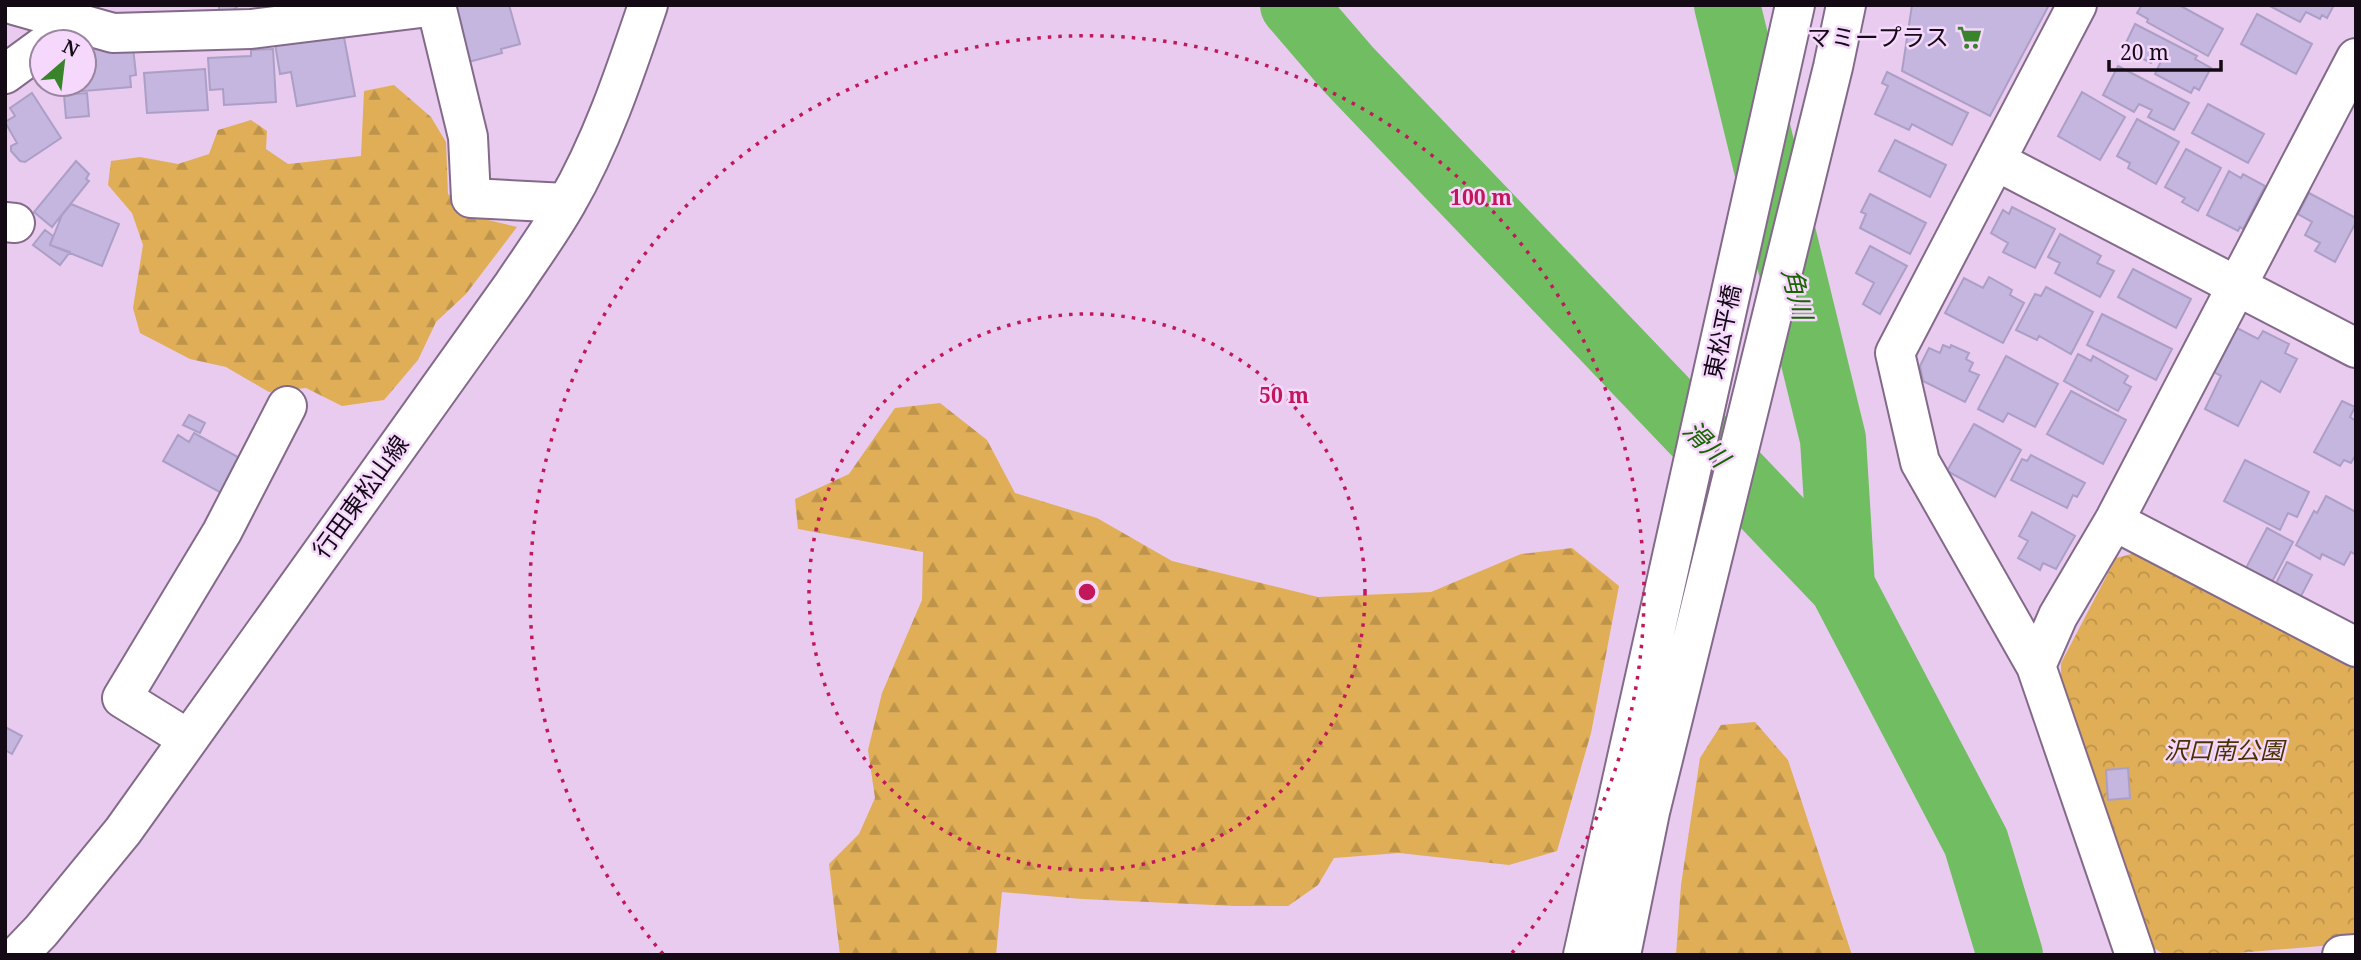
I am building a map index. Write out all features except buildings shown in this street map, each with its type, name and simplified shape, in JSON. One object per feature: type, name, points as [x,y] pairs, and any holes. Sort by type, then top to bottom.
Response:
[{"type":"main road","points":[[14,5],[52,28]]},
{"type":"main road","name":"行田東松山線","points":[[18,955],[123,831],[513,285],[566,203],[596,145],[619,90],[648,5]]},
{"type":"main road","name":"東松平橋","points":[[1635,805],[1833,67],[1846,5]]},
{"type":"main road","points":[[2077,5],[1895,353],[1920,462],[2036,666],[2135,955]]},
{"type":"main road","points":[[98,33],[250,17],[437,6],[468,137],[471,198],[566,203]]},
{"type":"main road","name":"東松平橋","points":[[1635,805],[1792,18]]},
{"type":"main road","points":[[5,74],[28,57]]},
{"type":"main road","points":[[2036,666],[2058,616],[2115,521],[2356,58]]},
{"type":"main road","points":[[1996,161],[2356,348]]},
{"type":"main road","points":[[188,738],[122,698],[222,532],[287,406]]},
{"type":"main road","points":[[2115,521],[2356,647]]},
{"type":"main road","points":[[1583,955],[1635,805]]},
{"type":"main road","points":[[1621,955],[1635,805]]},
{"type":"main road","points":[[2342,955],[2356,954]]},
{"type":"green space","points":[[394,85],[431,117],[446,142],[448,194],[484,219],[517,227],[466,294],[436,322],[418,360],[384,400],[342,406],[306,388],[269,392],[226,367],[190,359],[140,333],[133,308],[143,245],[132,213],[108,185],[111,161],[140,157],[178,164],[209,154],[218,130],[251,120],[267,131],[266,149],[288,164],[361,156],[364,91]]},
{"type":"green space","points":[[940,403],[987,440],[1015,493],[1097,518],[1172,561],[1318,597],[1431,592],[1521,554],[1572,548],[1619,586],[1591,733],[1557,851],[1509,865],[1399,853],[1334,858],[1318,885],[1288,906],[1082,899],[1002,892],[996,955],[840,955],[829,864],[859,834],[875,798],[868,750],[882,693],[922,600],[923,552],[798,529],[795,499],[849,474],[895,408]]},
{"type":"green space","name":"沢口南公園","points":[[2135,553],[2356,668],[2356,943],[2214,955],[2165,955],[2151,946],[2061,682],[2061,663],[2116,558]]},
{"type":"green space","points":[[1755,722],[1788,760],[1852,955],[1676,955],[1681,885],[1700,758],[1721,725]]},
{"type":"waterway","name":"滑川","points":[[1293,5],[1348,69],[1842,586],[1976,842],[2010,955]]},
{"type":"waterway","name":"角川","points":[[1727,5],[1833,439],[1842,586]]},
{"type":"place","name":"マミープラス","points":[[1969,38]]}]
